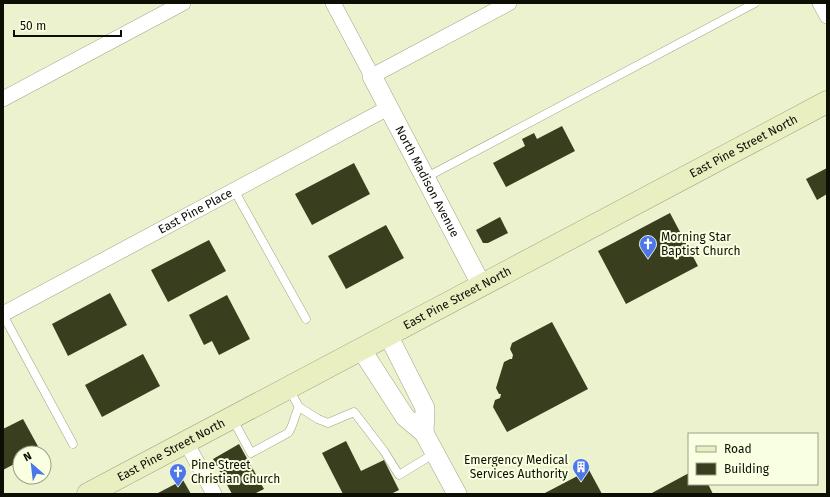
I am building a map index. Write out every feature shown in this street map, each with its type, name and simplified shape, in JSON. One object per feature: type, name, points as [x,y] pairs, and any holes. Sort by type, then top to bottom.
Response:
[{"type":"main road","name":"East Pine Street North","points":[[88,494],[827,102]]},
{"type":"street","points":[[3,98],[183,3]]},
{"type":"street","points":[[333,3],[372,76],[509,3]]},
{"type":"street","points":[[820,3],[827,16]]},
{"type":"street","name":"North Madison Avenue","points":[[372,76],[482,286]]},
{"type":"street","name":"East Pine Place","points":[[3,315],[388,108]]},
{"type":"street","points":[[388,335],[425,408],[424,433]]},
{"type":"street","points":[[361,349],[405,417],[424,433],[457,494]]},
{"type":"street","points":[[186,442],[214,494]]},
{"type":"lane","points":[[425,178],[756,3]]},
{"type":"lane","points":[[234,190],[306,319]]},
{"type":"lane","points":[[3,315],[73,444]]},
{"type":"lane","points":[[288,388],[299,407],[318,419],[328,423],[354,412],[384,451],[399,475],[435,453]]},
{"type":"lane","points":[[232,418],[251,453],[288,433],[292,428],[294,416],[299,407]]},
{"type":"building","points":[[562,126],[575,151],[506,187],[493,163],[525,146],[522,139],[534,133],[537,139]]},
{"type":"building","points":[[354,163],[370,194],[312,225],[295,194]]},
{"type":"building","points":[[827,168],[827,194],[817,200],[806,179]]},
{"type":"building","name":"Morning Star Baptist Church","points":[[670,213],[698,266],[626,304],[598,251]]},
{"type":"building","points":[[500,217],[508,233],[488,243],[483,243],[476,230]]},
{"type":"building","points":[[386,225],[404,258],[346,289],[328,256]]},
{"type":"building","points":[[209,240],[226,271],[168,302],[151,270]]},
{"type":"building","points":[[110,293],[127,325],[68,356],[52,324]]},
{"type":"building","points":[[227,295],[250,339],[219,355],[212,341],[204,345],[189,315]]},
{"type":"building","points":[[552,322],[588,389],[507,432],[493,407],[495,400],[500,398],[501,394],[499,394],[496,388],[504,362],[512,359],[513,355],[510,349],[512,343]]},
{"type":"building","points":[[143,354],[160,386],[102,417],[85,385]]},
{"type":"building","points":[[23,419],[37,445],[12,445],[12,465],[3,470],[3,429]]},
{"type":"building","points":[[346,441],[361,471],[384,460],[399,490],[391,494],[343,494],[322,453]]},
{"type":"building","points":[[239,444],[264,489],[254,494],[232,494],[213,459]]},
{"type":"building","name":"Emergency Medical Services Authority","points":[[589,470],[602,494],[543,494]]},
{"type":"building","points":[[688,474],[688,485],[708,485],[713,494],[650,494]]},
{"type":"building","name":"Pine Street Christian Church","points":[[183,480],[191,494],[156,494]]},
{"type":"place","name":"Morning Star Baptist Church","points":[[648,259]]},
{"type":"place","name":"Emergency Medical Services Authority","points":[[581,482]]},
{"type":"place","name":"Pine Street Christian Church","points":[[178,487]]}]
